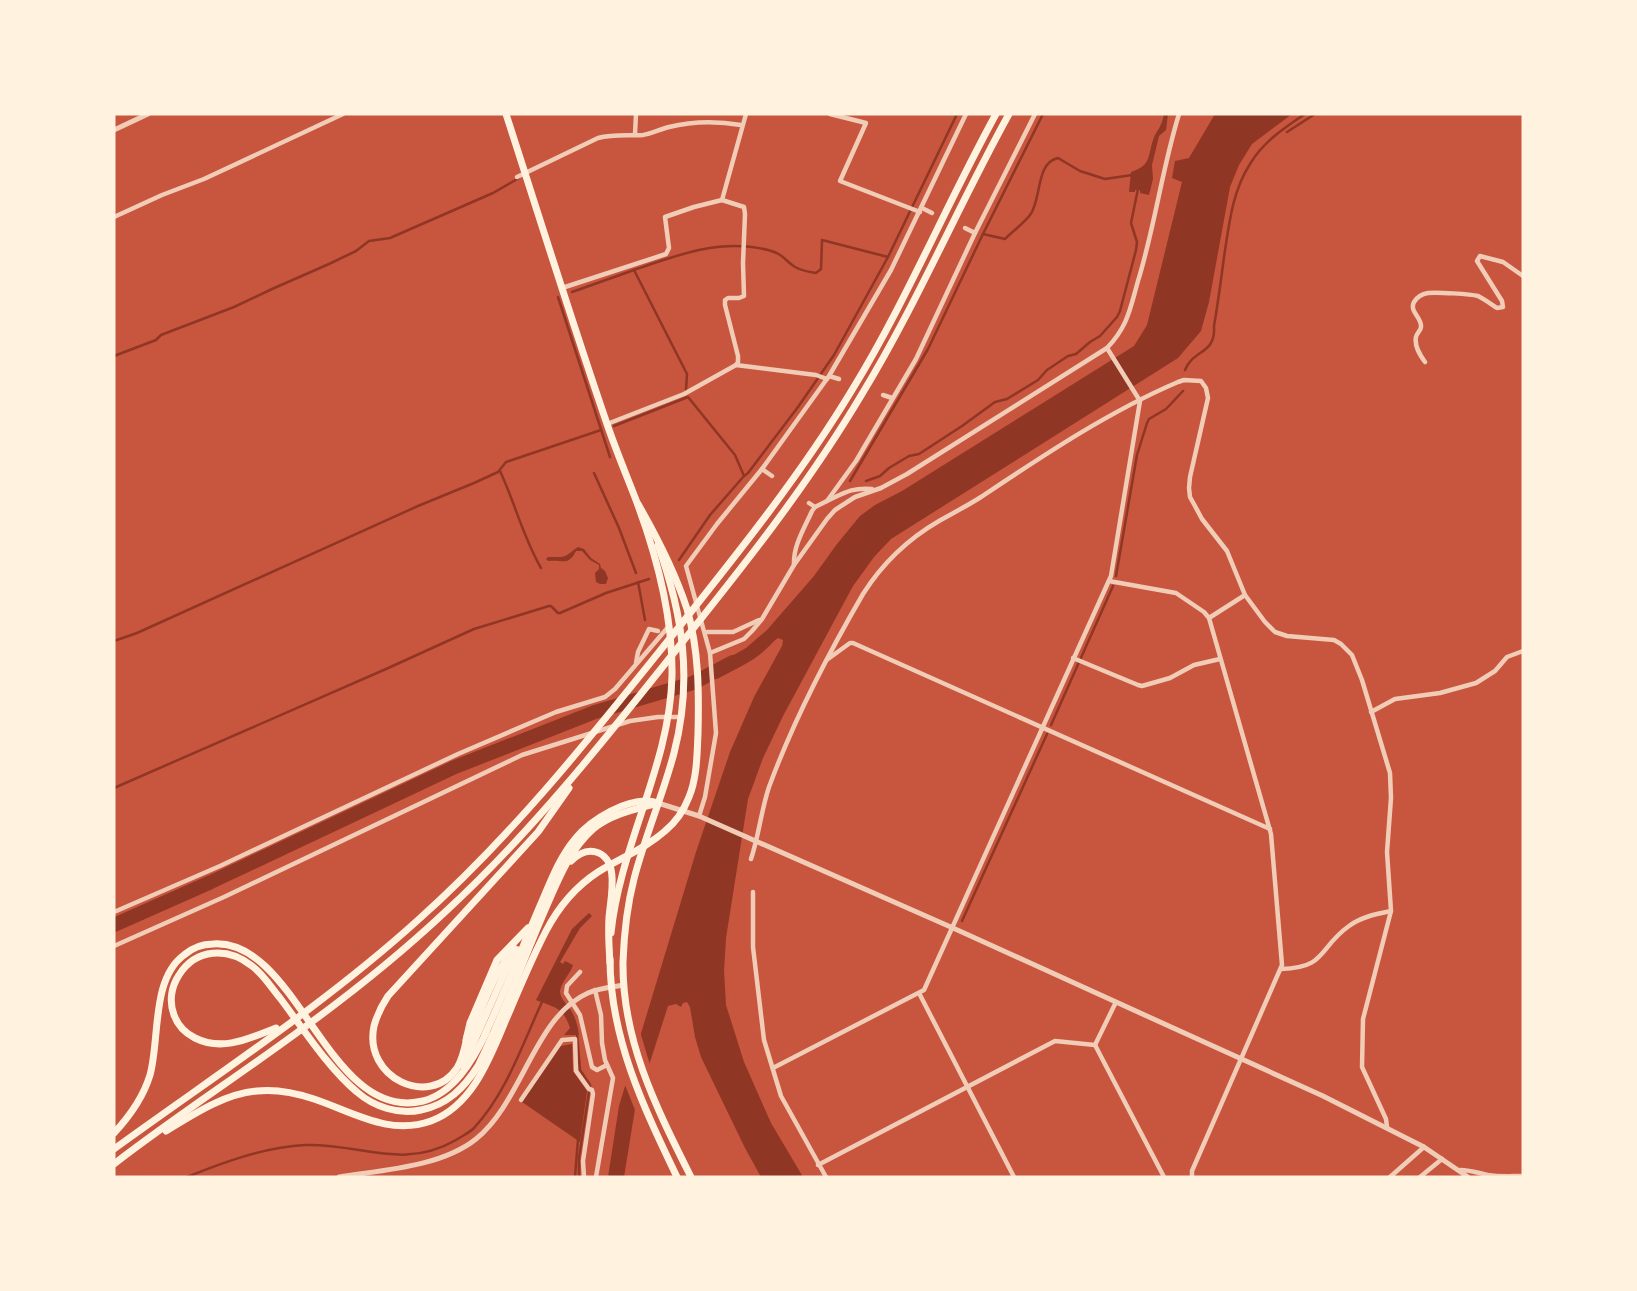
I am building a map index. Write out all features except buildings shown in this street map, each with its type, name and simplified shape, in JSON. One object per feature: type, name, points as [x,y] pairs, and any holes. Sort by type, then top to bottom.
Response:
[{"type":"highway","points":[[506,114],[607,424],[638,504],[663,587],[669,626],[672,675],[668,717],[660,755],[617,895],[610,963]]},
{"type":"highway","points":[[114,1149],[309,1009],[376,956],[471,871],[588,741],[707,592],[824,434],[853,389],[902,299],[996,114]]},
{"type":"highway","points":[[114,1164],[294,1035],[383,966],[444,913],[535,821],[610,733],[802,486],[862,395],[893,341],[1009,114]]},
{"type":"highway","points":[[522,973],[536,942],[579,887],[599,871],[656,839],[673,824],[689,796],[696,765],[698,665],[682,595],[657,536],[638,504]]},
{"type":"highway","points":[[638,504],[654,535],[675,600],[685,671],[684,699],[674,755],[629,898],[624,941],[624,985],[636,1053],[651,1095],[691,1177]]},
{"type":"highway","points":[[492,1035],[448,1083],[420,1086],[398,1081],[386,1072],[377,1058],[373,1043],[374,1027],[388,996],[538,832],[598,747]]},
{"type":"highway","points":[[122,1158],[202,1110],[249,1092],[281,1091],[302,1095],[388,1125],[424,1123],[441,1116],[471,1089],[535,918],[559,864],[573,841],[598,817],[644,804],[658,803]]},
{"type":"highway","points":[[287,1025],[230,1044],[207,1043],[185,1032],[177,1021],[171,997],[175,982],[189,962],[202,954],[228,953],[258,971],[333,1067],[365,1098],[391,1109],[417,1111],[443,1102],[466,1084],[488,1052],[492,1035],[528,960],[558,881],[573,853],[593,829],[644,804]]},
{"type":"highway","points":[[558,881],[574,858],[583,852],[595,851],[602,854],[607,861],[612,881],[608,918],[616,1017],[631,1073],[677,1177]]},
{"type":"highway","points":[[463,1065],[470,1023],[497,960],[535,918]]},
{"type":"highway","points":[[463,1065],[473,1030],[501,966],[535,918]]},
{"type":"highway","points":[[114,1133],[139,1101],[150,1075],[166,978],[184,955],[200,946],[235,946],[267,967],[341,1064],[357,1081],[385,1099],[408,1103],[432,1098],[466,1067],[492,1035]]},
{"type":"highway","points":[[448,1083],[459,1063],[467,1037]]},
{"type":"street","points":[[114,130],[148,114]]},
{"type":"street","points":[[114,216],[204,179],[343,114]]},
{"type":"street","points":[[635,134],[636,114]]},
{"type":"street","points":[[722,200],[746,114]]},
{"type":"street","points":[[830,114],[866,123],[839,181],[932,213]]},
{"type":"street","points":[[700,817],[716,733],[710,653],[686,566],[762,469],[826,378],[891,270],[916,209],[966,114]]},
{"type":"street","points":[[827,501],[856,461],[916,359],[1035,114]]},
{"type":"street","points":[[710,653],[744,639],[762,619],[794,565],[835,510],[855,497],[907,474],[1109,350],[1119,335],[1129,310],[1147,250],[1179,114]]},
{"type":"street","points":[[517,177],[598,138],[643,135],[671,127],[706,122],[741,125]]},
{"type":"street","points":[[562,288],[666,254],[669,248],[665,216],[722,200],[744,207],[744,296],[725,300],[738,356],[736,365]]},
{"type":"street","points":[[965,228],[975,233]]},
{"type":"street","points":[[1425,362],[1417,346],[1416,337],[1421,326],[1413,309],[1417,298],[1428,293],[1478,296],[1497,308],[1503,307],[1499,295],[1478,261],[1480,256],[1503,262],[1523,276]]},
{"type":"street","points":[[773,1068],[925,990],[1042,728],[1078,660],[1109,581],[1138,399],[1109,350]]},
{"type":"street","points":[[607,424],[687,393],[736,365],[839,379]]},
{"type":"street","points":[[751,859],[762,807],[800,712],[845,625],[874,577],[916,536],[966,507],[1092,425],[1138,399],[1184,380],[1201,381],[1208,398],[1190,477],[1190,497],[1202,519],[1227,551],[1245,594],[1275,632],[1295,637],[1334,640],[1352,655],[1390,773],[1387,852],[1391,911],[1363,1019],[1361,1058],[1362,1067],[1386,1119],[1387,1127]]},
{"type":"street","points":[[883,395],[892,398]]},
{"type":"street","points":[[762,469],[772,476]]},
{"type":"street","points":[[794,565],[797,544],[815,507],[846,491],[858,488],[875,490]]},
{"type":"street","points":[[809,503],[815,507]]},
{"type":"street","points":[[1109,581],[1179,594],[1209,618],[1270,829],[1282,969],[1240,1058],[1192,1171],[1192,1177]]},
{"type":"street","points":[[1209,618],[1245,594]]},
{"type":"street","points":[[707,632],[733,632],[762,619]]},
{"type":"street","points":[[114,912],[220,866],[492,739],[556,712],[605,696],[615,689],[669,626]]},
{"type":"street","points":[[636,664],[638,652],[649,629],[658,631]]},
{"type":"street","points":[[828,659],[853,643],[1270,829]]},
{"type":"street","points":[[1371,712],[1395,698],[1440,693],[1464,687],[1490,675],[1507,657],[1523,651]]},
{"type":"street","points":[[1078,660],[1142,686],[1170,678],[1194,665],[1220,659]]},
{"type":"street","points":[[114,946],[224,897],[522,755],[630,721],[681,717]]},
{"type":"street","points":[[658,803],[700,817],[756,841],[1323,1096],[1424,1147],[1468,1177]]},
{"type":"street","points":[[753,892],[754,961],[764,1040],[781,1096],[826,1177]]},
{"type":"street","points":[[1282,969],[1309,965],[1318,960],[1335,938],[1350,925],[1375,914],[1391,911]]},
{"type":"street","points":[[580,972],[568,986],[566,993],[580,1014],[592,1067],[597,1070],[607,1065]]},
{"type":"street","points":[[339,1177],[432,1161],[475,1140],[493,1123],[508,1103],[539,1045],[559,1015],[576,1000],[595,990],[624,985]]},
{"type":"street","points":[[595,990],[601,1015],[602,1043],[612,1078],[596,1177]]},
{"type":"street","points":[[919,993],[1014,1177]]},
{"type":"street","points":[[1095,1045],[1116,1002]]},
{"type":"street","points":[[520,1100],[562,1040],[575,1039],[578,1044],[576,1070],[593,1094],[583,1161],[584,1177]]},
{"type":"street","points":[[818,1165],[1055,1041],[1095,1045]]},
{"type":"street","points":[[578,1044],[587,1043]]},
{"type":"street","points":[[1095,1045],[1164,1177]]},
{"type":"street","points":[[1390,1177],[1424,1147]]},
{"type":"street","points":[[1419,1177],[1442,1159]]},
{"type":"street","points":[[1460,1170],[1487,1175],[1523,1176]]},
{"type":"shaded area","points":[[1164,114],[1168,114],[1166,130],[1159,136],[1149,195],[1140,193],[1140,190],[1129,192],[1131,172],[1147,162]]},
{"type":"shaded area","points":[[1215,114],[1292,114],[1252,144],[1239,165],[1230,187],[1209,302],[1201,331],[1178,358],[891,539],[853,586],[763,758],[748,799],[726,938],[726,1005],[744,1062],[771,1123],[803,1177],[761,1177],[701,1057],[687,1002],[681,1007],[676,1004],[668,1006],[635,1109],[624,1177],[608,1177],[619,1106],[696,852],[730,752],[783,640],[778,638],[761,654],[717,679],[716,665],[746,648],[767,630],[814,576],[860,516],[1134,346],[1147,325],[1182,182],[1172,178],[1175,161],[1189,158]]},
{"type":"shaded area","points":[[578,547],[600,564],[608,578],[606,584],[596,582],[595,573],[599,565],[582,551],[576,551],[568,561],[546,559],[565,556]]},
{"type":"shaded area","points":[[589,913],[592,916],[580,928],[560,962],[573,965],[562,984],[560,994],[575,1017],[579,1035],[564,1035],[570,1028],[565,1016],[558,1009],[536,1000],[572,929]]},
{"type":"shaded area","points":[[572,1044],[573,1071],[587,1091],[580,1142],[522,1102],[561,1046]]},
{"type":"pier","points":[[639,1022],[651,1068],[637,1115],[623,1080]]},
{"type":"waterway","points":[[614,426],[688,397],[735,455],[744,476],[748,473],[834,355],[888,257],[957,114]]},
{"type":"waterway","points":[[983,234],[1043,114]]},
{"type":"waterway","points":[[1185,370],[1193,358],[1208,347],[1214,335],[1230,221],[1235,197],[1244,175],[1255,156],[1268,142],[1305,114]]},
{"type":"waterway","points":[[1287,132],[1315,114]]},
{"type":"waterway","points":[[850,481],[928,349],[983,234],[1005,239],[1030,215],[1042,174],[1051,161],[1058,158],[1080,171],[1105,179],[1132,175]]},
{"type":"waterway","points":[[114,356],[234,307],[356,251],[369,241],[390,238],[493,193],[519,178]]},
{"type":"waterway","points":[[866,481],[880,476],[909,456],[919,454],[995,402],[1007,399],[1038,380],[1047,370],[1068,356],[1076,354],[1100,336],[1120,311],[1136,250],[1137,242],[1131,223],[1138,189]]},
{"type":"waterway","points":[[634,270],[700,250],[734,246],[773,252],[798,268],[816,273],[821,269],[822,240],[888,257]]},
{"type":"waterway","points":[[572,292],[634,270],[687,374],[686,390]]},
{"type":"waterway","points":[[558,297],[610,457]]},
{"type":"waterway","points":[[1116,576],[1137,455],[1147,423],[1166,409],[1183,391]]},
{"type":"waterway","points":[[114,641],[474,483],[498,472],[506,462],[601,430]]},
{"type":"waterway","points":[[500,471],[541,568]]},
{"type":"waterway","points":[[594,473],[636,573]]},
{"type":"waterway","points":[[679,560],[710,515],[744,476]]},
{"type":"waterway","points":[[114,788],[474,629],[549,606],[560,613],[606,593],[649,579]]},
{"type":"waterway","points":[[638,582],[645,620]]},
{"type":"waterway","points":[[1051,725],[1113,586]]},
{"type":"waterway","points":[[114,925],[455,767],[595,712],[693,683],[733,662]]},
{"type":"waterway","points":[[962,921],[1047,734]]},
{"type":"waterway","points":[[187,1177],[245,1156],[290,1146],[325,1145],[399,1155],[418,1154],[456,1140],[474,1128],[496,1099],[542,1002]]},
{"type":"waterway","points":[[577,1034],[580,1070],[590,1085],[579,1158],[579,1177]]},
{"type":"waterway","points":[[575,1177],[578,1139]]}]
